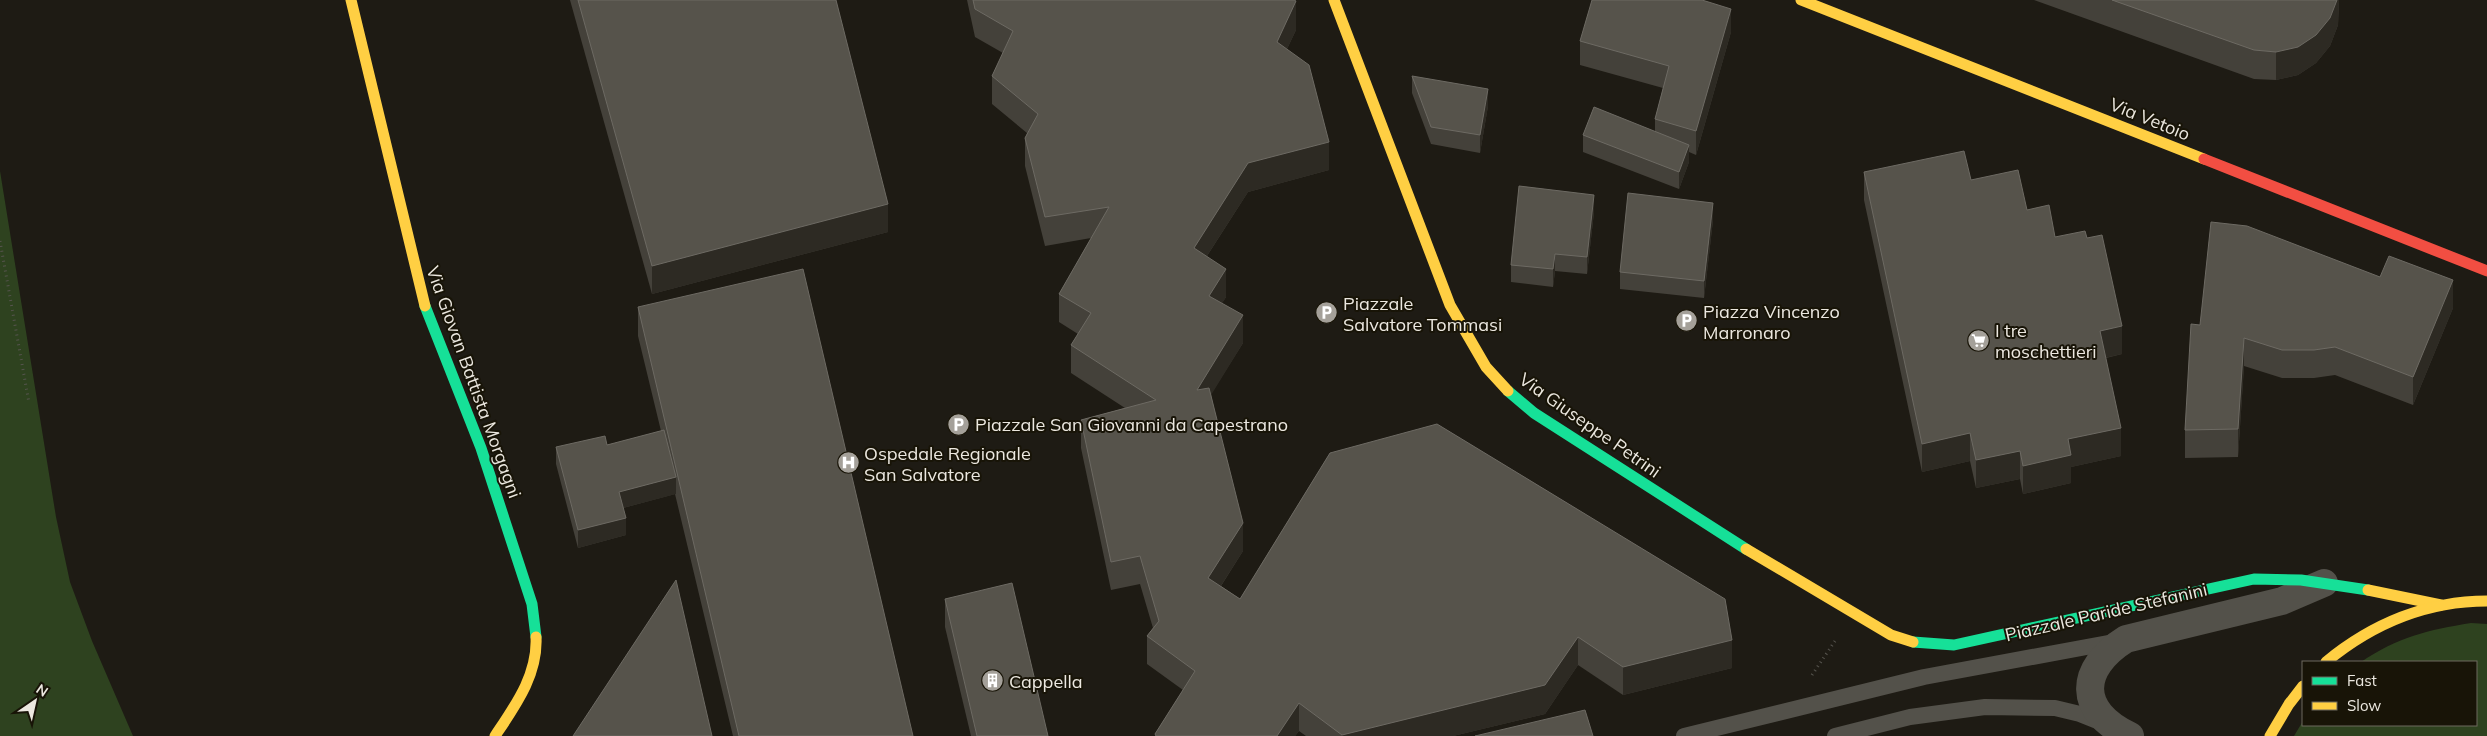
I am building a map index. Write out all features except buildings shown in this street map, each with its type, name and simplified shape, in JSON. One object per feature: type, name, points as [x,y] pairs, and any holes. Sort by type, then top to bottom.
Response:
[{"type":"street","name":"Via Giovan Battista Morgagni","points":[[351,0],[421,296],[481,448],[532,604],[536,623],[538,648],[534,668],[524,692],[495,736]]},
{"type":"street","name":"Via Giuseppe Petrini","points":[[1334,0],[1450,305],[1486,367],[1508,392],[1534,413],[1709,527],[1891,635]]},
{"type":"street","name":"Via Vetoio","points":[[1801,0],[2487,271]]},
{"type":"street","name":"Piazzale Paride Stefanini","points":[[1891,635],[1911,642],[1932,646],[1954,645],[2254,579],[2279,578],[2324,583],[2441,605]]},
{"type":"street","name":"Piazzale Paride Stefanini","points":[[2125,734],[2099,714],[2092,702],[2088,688],[2091,673],[2110,649],[2126,639],[2282,601],[2324,583]]},
{"type":"street","points":[[2327,661],[2355,639],[2388,622],[2441,605],[2487,601]]},
{"type":"street","points":[[2270,736],[2289,704],[2302,687]]},
{"type":"lane","points":[[1684,736],[1924,677],[2126,639]]},
{"type":"lane","points":[[1835,736],[1910,717],[1985,707],[2055,708],[2080,714],[2125,734]]},
{"type":"path","points":[[0,241],[29,403]]},
{"type":"green space","points":[[0,171],[56,517],[70,582],[92,641],[133,736],[0,736]]},
{"type":"green space","points":[[2471,623],[2487,624],[2487,736],[2294,736],[2302,723],[2302,726],[2477,726],[2477,661],[2363,661],[2388,646],[2414,636]]},
{"type":"traffic: fast","points":[[425,306],[481,448],[532,604],[536,637]]},
{"type":"traffic: fast","points":[[1508,391],[1534,413],[1746,549]]},
{"type":"traffic: fast","points":[[1913,642],[1954,645],[2254,579],[2301,580],[2368,590]]},
{"type":"traffic: slow","points":[[351,0],[425,306]]},
{"type":"traffic: slow","points":[[1334,0],[1450,305],[1486,367],[1508,391]]},
{"type":"traffic: slow","points":[[1801,0],[2204,159]]},
{"type":"traffic: slow","points":[[1746,549],[1891,635],[1913,642]]},
{"type":"traffic: slow","points":[[2368,590],[2441,605]]},
{"type":"traffic: slow","points":[[2327,661],[2362,636],[2401,617],[2443,605],[2487,601]]},
{"type":"traffic: slow","points":[[495,736],[524,690],[536,651],[536,637]]},
{"type":"traffic: slow","points":[[2270,736],[2289,704],[2302,687]]},
{"type":"traffic: jam","points":[[2204,159],[2487,271]]},
{"type":"place","name":"Piazzale Salvatore Tommasi","points":[[1327,313]]},
{"type":"place","name":"Piazza Vincenzo Marronaro","points":[[1687,321]]},
{"type":"place","name":"I tre moschettieri","points":[[1979,340]]},
{"type":"place","name":"Piazzale San Giovanni da Capestrano","points":[[959,424]]},
{"type":"place","name":"Ospedale Regionale San Salvatore","points":[[848,463]]},
{"type":"place","name":"Cappella","points":[[993,681]]}]
